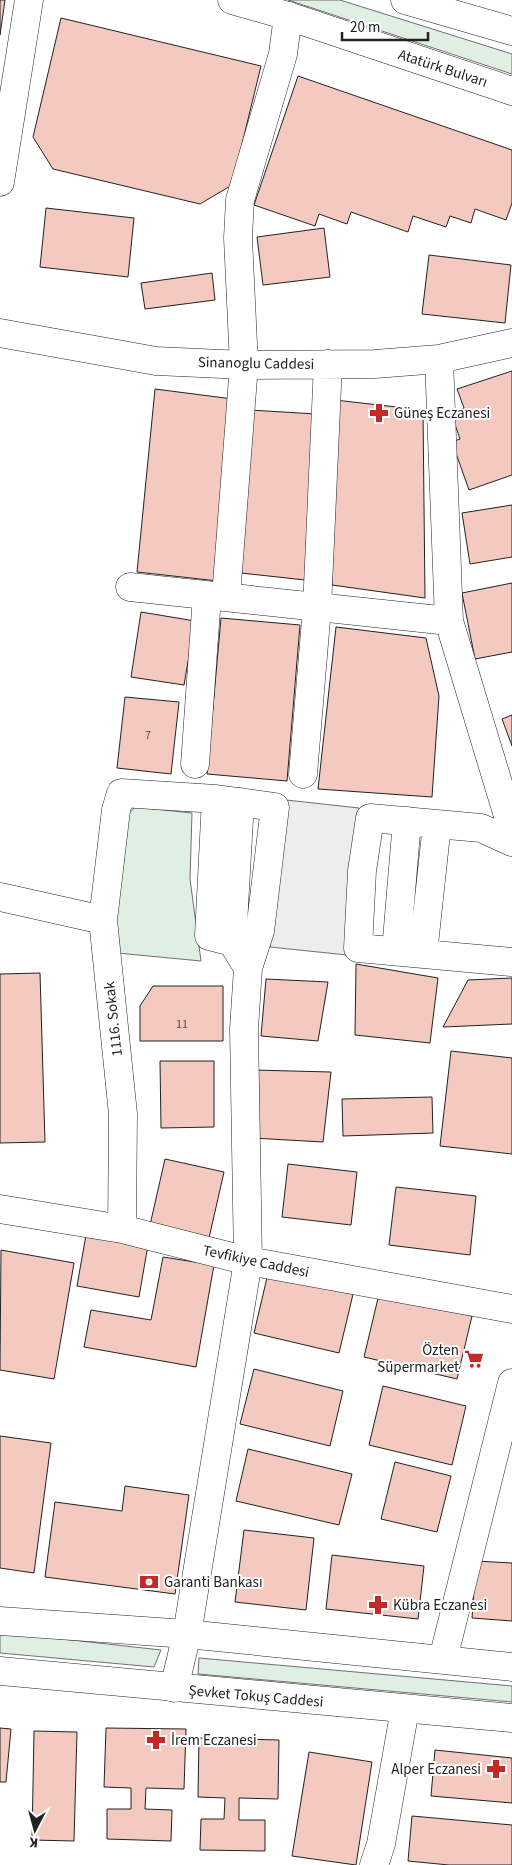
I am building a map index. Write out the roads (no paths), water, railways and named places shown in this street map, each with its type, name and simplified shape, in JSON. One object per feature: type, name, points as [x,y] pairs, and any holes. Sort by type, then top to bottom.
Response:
[{"type":"street","points":[[0,182],[29,0]]},
{"type":"street","name":"Atatürk Bulvarı","points":[[232,0],[288,16],[512,90]]},
{"type":"street","points":[[405,0],[512,30]]},
{"type":"street","points":[[194,764],[244,365],[238,238],[240,200],[284,54],[288,16]]},
{"type":"street","name":"Sinanoglu Caddesi","points":[[0,333],[156,361],[244,365],[375,364],[439,359],[512,344]]},
{"type":"street","points":[[439,359],[449,621],[512,829]]},
{"type":"street","points":[[303,774],[317,608],[328,364]]},
{"type":"street","points":[[130,587],[449,621]]},
{"type":"street","name":"1116. Sokak","points":[[122,1229],[123,1114],[103,920],[116,810],[121,793],[228,801]]},
{"type":"street","points":[[174,1688],[187,1634],[248,1261],[244,1029],[248,968],[260,931],[275,807],[228,801],[232,942],[248,968]]},
{"type":"street","points":[[512,842],[482,828],[370,818],[362,872],[358,948],[512,962]]},
{"type":"street","points":[[396,951],[407,822]]},
{"type":"street","points":[[423,954],[437,824]]},
{"type":"street","points":[[0,897],[103,920]]},
{"type":"street","name":"Tevfikiye Caddesi","points":[[0,1209],[122,1229],[248,1261],[512,1309]]},
{"type":"street","points":[[443,1659],[512,1383]]},
{"type":"street","points":[[0,1621],[187,1634],[512,1667]]},
{"type":"street","name":"Şevket Tokuş Caddesi","points":[[0,1671],[512,1718]]},
{"type":"street","points":[[374,1865],[381,1844],[405,1709]]},
{"type":"place","name":"Güneş Eczanesi","points":[[379,413]]},
{"type":"place","name":"Özten Süpermarket","points":[[474,1359]]},
{"type":"place","name":"Garanti Bankası","points":[[149,1582]]},
{"type":"place","name":"Kübra Eczanesi","points":[[378,1605]]},
{"type":"place","name":"İrem Eczanesi","points":[[156,1740]]},
{"type":"place","name":"Alper Eczanesi","points":[[496,1769]]}]
